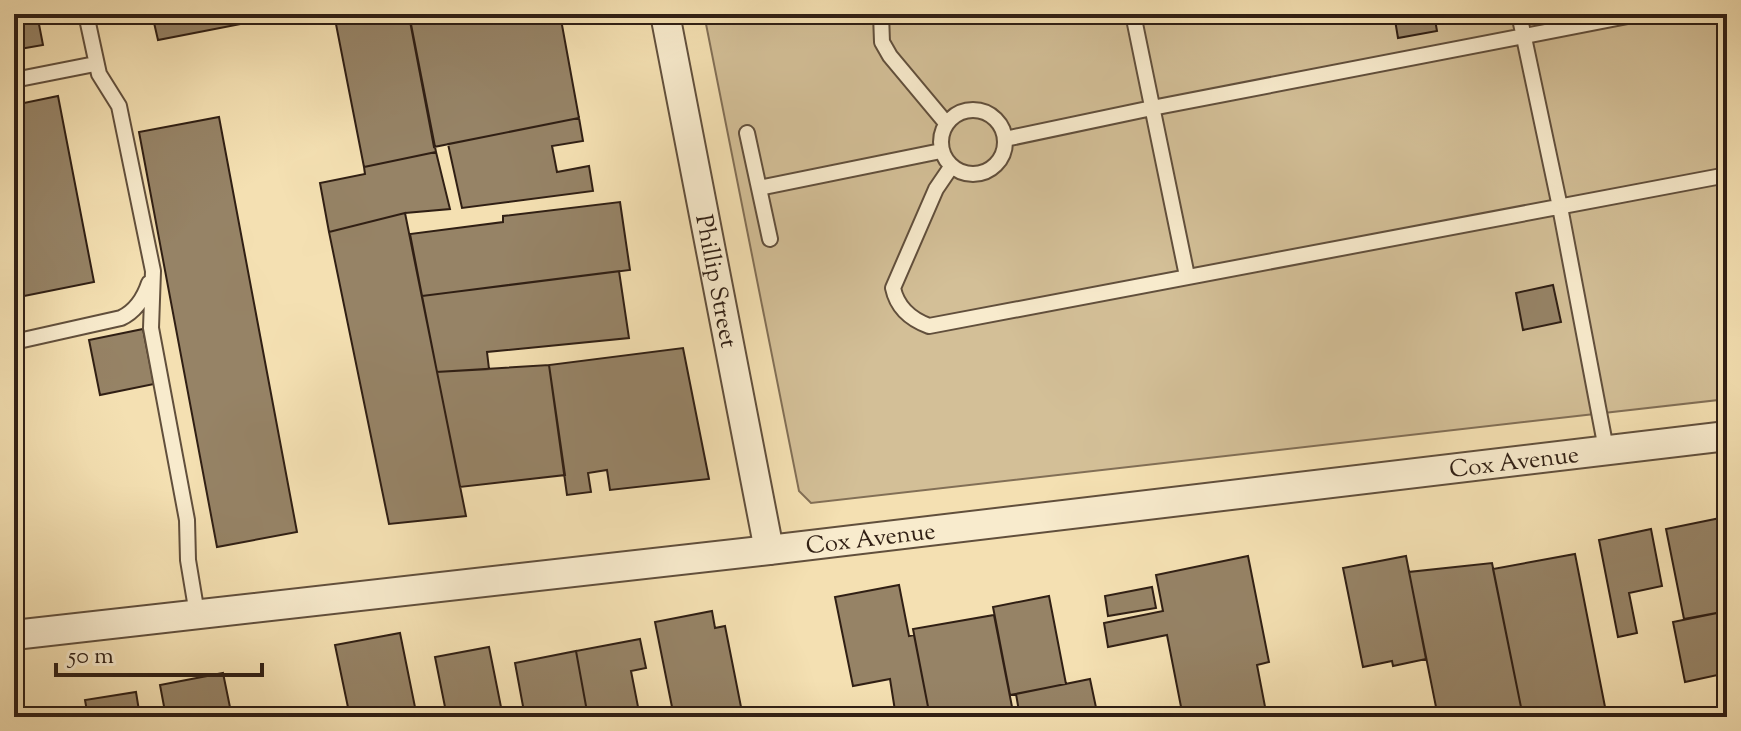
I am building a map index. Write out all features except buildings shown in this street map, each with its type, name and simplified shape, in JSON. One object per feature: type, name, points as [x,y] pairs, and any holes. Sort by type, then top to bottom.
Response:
[{"type":"street","name":"Phillip Street","points":[[665,14],[769,550]]},
{"type":"street","name":"Cox Avenue","points":[[14,635],[769,550],[1727,436]]},
{"type":"lane","points":[[86,14],[95,64],[119,106],[153,271],[151,328],[187,520],[188,560],[197,614]]},
{"type":"lane","points":[[881,14],[882,42],[890,56],[946,123]]},
{"type":"lane","points":[[1133,14],[1187,276]]},
{"type":"lane","points":[[1519,14],[1606,449]]},
{"type":"lane","points":[[1005,139],[1638,14]]},
{"type":"lane","points":[[14,80],[95,64]]},
{"type":"lane","points":[[965,110],[987,113],[1002,128],[1005,139],[1000,160],[992,168],[972,175],[951,167],[941,151],[940,141],[946,123],[965,110]]},
{"type":"lane","points":[[747,133],[770,239]]},
{"type":"lane","points":[[759,188],[941,151]]},
{"type":"lane","points":[[951,167],[936,189],[893,288],[896,302],[918,322],[929,326],[1727,175]]},
{"type":"lane","points":[[14,342],[132,313],[146,293],[153,271]]},
{"type":"shaded area","points":[[704,14],[1727,14],[1727,399],[811,503],[799,491]]}]
